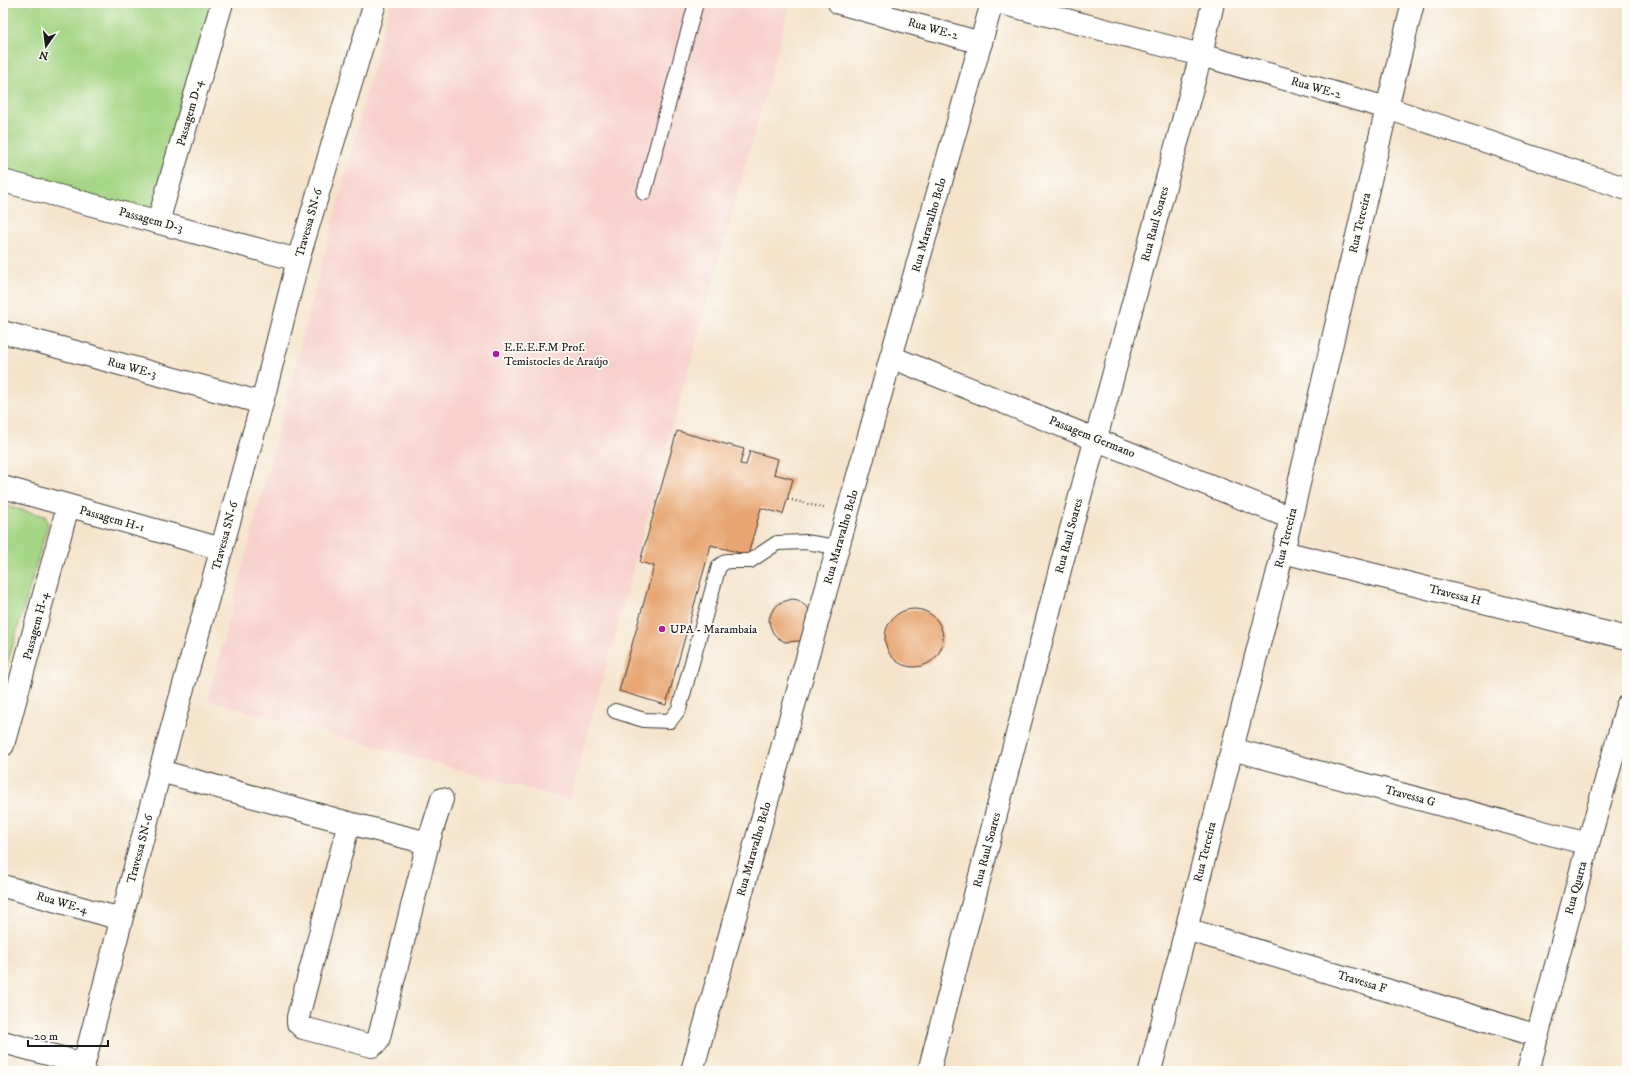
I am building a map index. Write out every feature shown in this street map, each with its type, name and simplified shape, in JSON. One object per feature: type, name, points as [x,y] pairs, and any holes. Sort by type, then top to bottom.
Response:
[{"type":"street","name":"Passagem D-4","points":[[158,222],[222,3]]},
{"type":"street","name":"Travessa SN-6","points":[[83,1067],[160,771],[262,403],[298,260],[375,3]]},
{"type":"street","name":"Rua WE-2","points":[[839,3],[981,43]]},
{"type":"street","name":"Rua Maravalho Belo","points":[[692,1071],[992,3]]},
{"type":"street","name":"Rua WE-2","points":[[1001,3],[1201,55],[1387,108],[1627,190]]},
{"type":"street","name":"Rua Raul Soares","points":[[929,1071],[1058,578],[1201,55],[1213,3]]},
{"type":"street","name":"Rua Terceira","points":[[1150,1071],[1283,552],[1413,3]]},
{"type":"street","name":"Passagem D-3","points":[[3,181],[298,260]]},
{"type":"street","name":"Rua WE-3","points":[[3,332],[262,403]]},
{"type":"street","name":"Passagem Germano","points":[[892,357],[1291,518]]},
{"type":"street","name":"Passagem H-1","points":[[3,487],[222,549]]},
{"type":"street","name":"Passagem H-4","points":[[4,740],[68,506]]},
{"type":"street","name":"Travessa H","points":[[1283,552],[1627,638]]},
{"type":"street","name":"Rua Quarta","points":[[1528,1071],[1588,844],[1627,706]]},
{"type":"street","name":"Travessa G","points":[[1232,749],[1588,844]]},
{"type":"street","points":[[160,771],[428,843]]},
{"type":"street","points":[[349,823],[298,1017],[298,1023],[302,1028],[372,1046],[378,1041],[428,843],[442,799]]},
{"type":"street","name":"Rua WE-4","points":[[3,886],[121,919]]},
{"type":"street","name":"Travessa F","points":[[1186,929],[1538,1036]]},
{"type":"street","points":[[3,1042],[83,1067]]},
{"type":"lane","points":[[644,193],[696,3]]},
{"type":"lane","points":[[615,711],[644,720],[670,721],[679,709],[719,566],[727,561],[750,561],[777,543],[805,542],[838,547]]},
{"type":"path","points":[[788,499],[848,514]]},
{"type":"shaded area","name":"E.E.E.F.M Prof. Temistocles de Araújo","points":[[390,3],[770,3],[789,8],[569,800],[208,700]]},
{"type":"green space","points":[[3,3],[222,3],[158,222],[3,181]]},
{"type":"green space","points":[[3,505],[45,516],[48,524],[3,679]]},
{"type":"building","name":"UPA - Marambaia","points":[[677,431],[744,449],[740,464],[746,465],[750,451],[778,459],[774,474],[793,479],[783,514],[761,508],[748,555],[711,545],[666,705],[619,691],[654,566],[640,562]]},
{"type":"building","points":[[792,599],[798,600],[809,609],[806,637],[799,641],[785,642],[773,633],[769,620],[771,613],[779,603]]},
{"type":"building","points":[[908,609],[920,609],[935,617],[943,632],[943,644],[935,659],[920,667],[908,667],[893,659],[885,644],[885,632],[893,617]]},
{"type":"place","name":"E.E.E.F.M Prof. Temistocles de Araújo","points":[[496,354]]},
{"type":"place","name":"UPA - Marambaia","points":[[662,629]]}]
